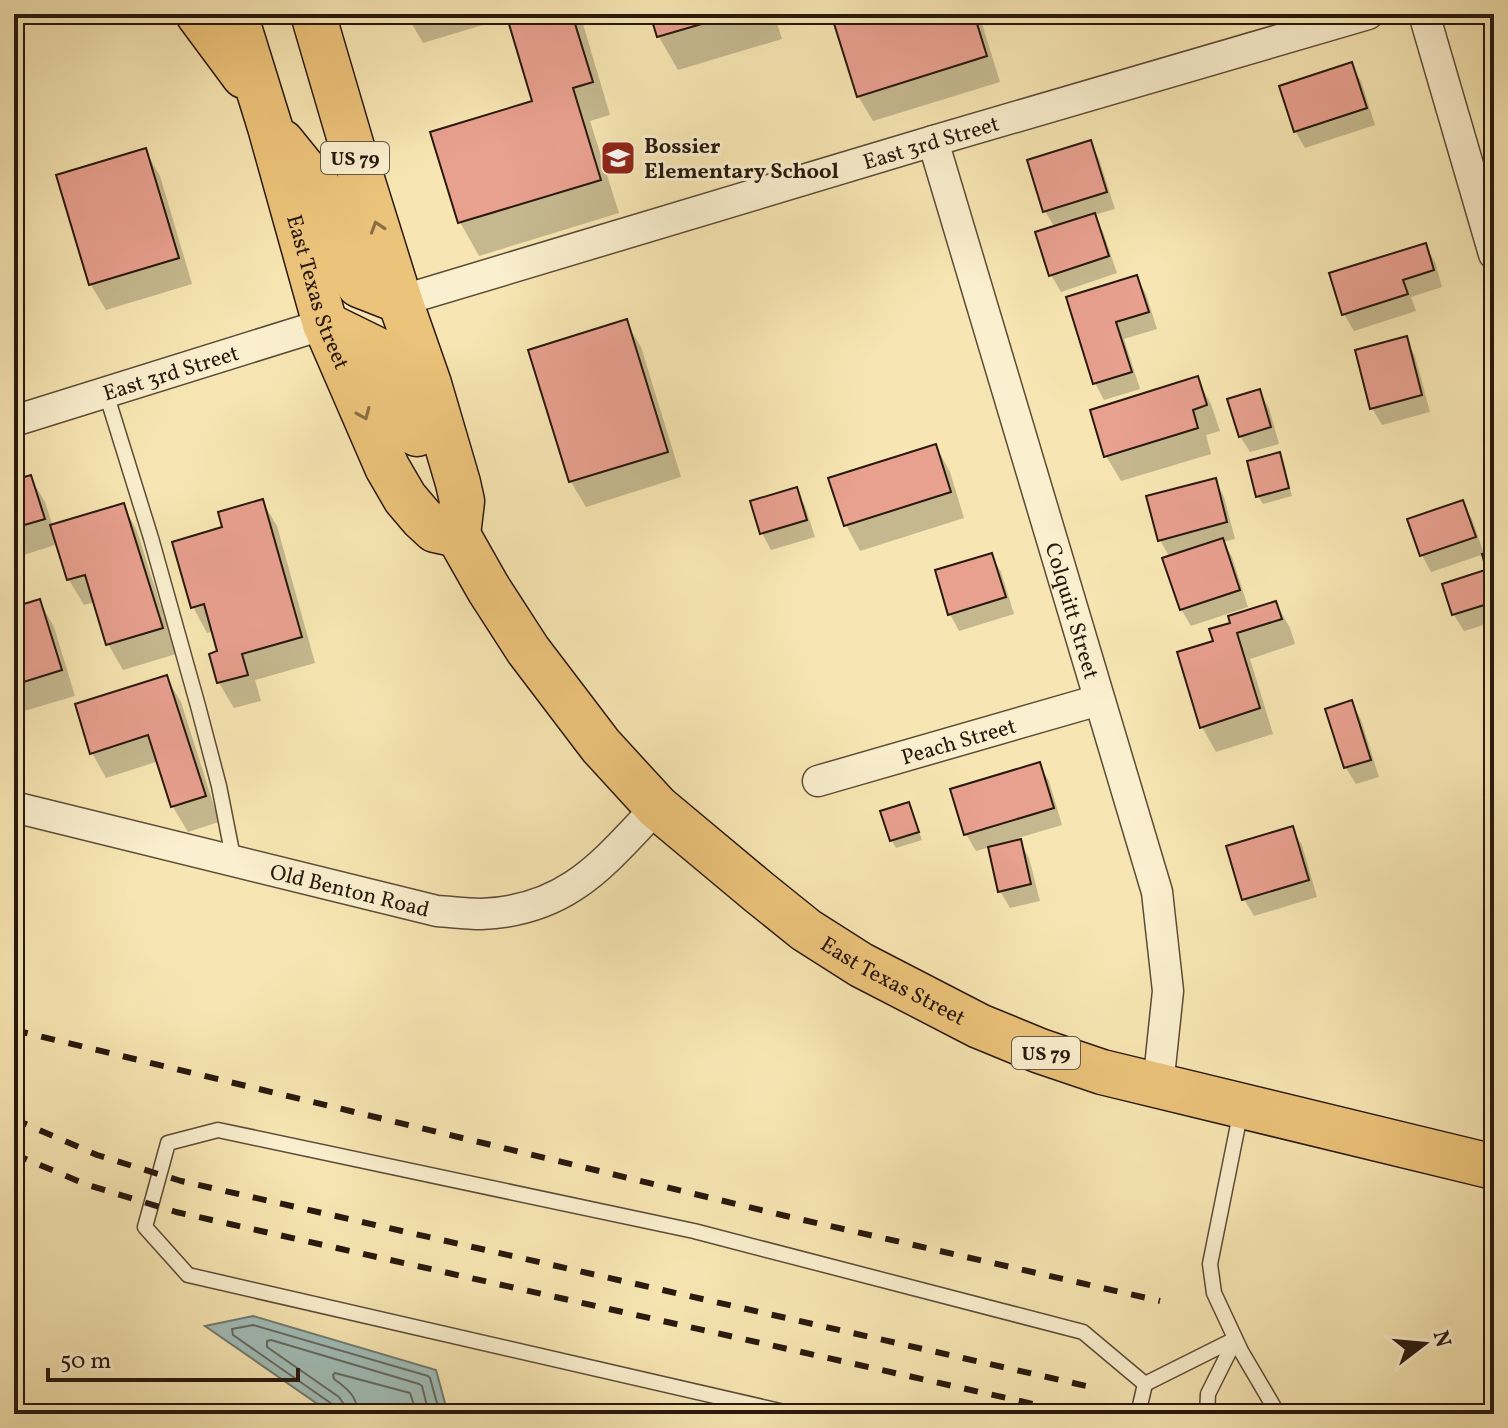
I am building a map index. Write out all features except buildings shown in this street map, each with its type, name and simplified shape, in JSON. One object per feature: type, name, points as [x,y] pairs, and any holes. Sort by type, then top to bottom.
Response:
[{"type":"main road","points":[[198,14],[329,200],[359,285],[400,301]]},
{"type":"main road","name":"East Texas Street","points":[[235,14],[325,324],[387,467],[405,498],[435,530],[458,535],[528,650],[601,746],[657,807],[806,930],[861,965],[979,1026],[1102,1072],[1494,1167]]},
{"type":"main road","name":"US 79","points":[[313,14],[451,459],[462,501],[458,535]]},
{"type":"main road","points":[[325,324],[384,353],[422,447],[451,459]]},
{"type":"street","name":"East 3rd Street","points":[[400,301],[1338,18],[1368,14]]},
{"type":"street","points":[[1424,14],[1494,254]]},
{"type":"street","name":"Colquitt Street","points":[[933,141],[1157,892],[1168,991],[1158,1086]]},
{"type":"street","name":"East 3rd Street","points":[[14,421],[325,324]]},
{"type":"street","name":"Peach Street","points":[[818,781],[1099,700]]},
{"type":"street","name":"Old Benton Road","points":[[14,807],[437,911],[479,914],[513,911],[551,899],[583,881],[657,807]]},
{"type":"lane","points":[[106,393],[198,706],[219,786],[234,862]]},
{"type":"lane","points":[[1242,1106],[1210,1264],[1214,1293],[1235,1339],[1278,1414]]},
{"type":"lane","points":[[793,1414],[188,1275],[145,1227],[168,1143],[218,1130],[694,1231],[1083,1332],[1145,1384]]},
{"type":"lane","points":[[1145,1384],[1235,1339]]},
{"type":"lane","points":[[1207,1414],[1208,1394],[1235,1339]]},
{"type":"lane","points":[[1138,1414],[1145,1384]]},
{"type":"water","points":[[253,1316],[436,1370],[448,1414],[332,1414],[205,1326]]},
{"type":"railway","points":[[14,1030],[786,1216],[1160,1301]]},
{"type":"railway","points":[[14,1119],[97,1155],[181,1181],[1091,1387]]},
{"type":"railway","points":[[14,1154],[85,1184],[176,1212],[1078,1414]]},
{"type":"place","name":"Bossier Elementary School","points":[[618,158]]}]
